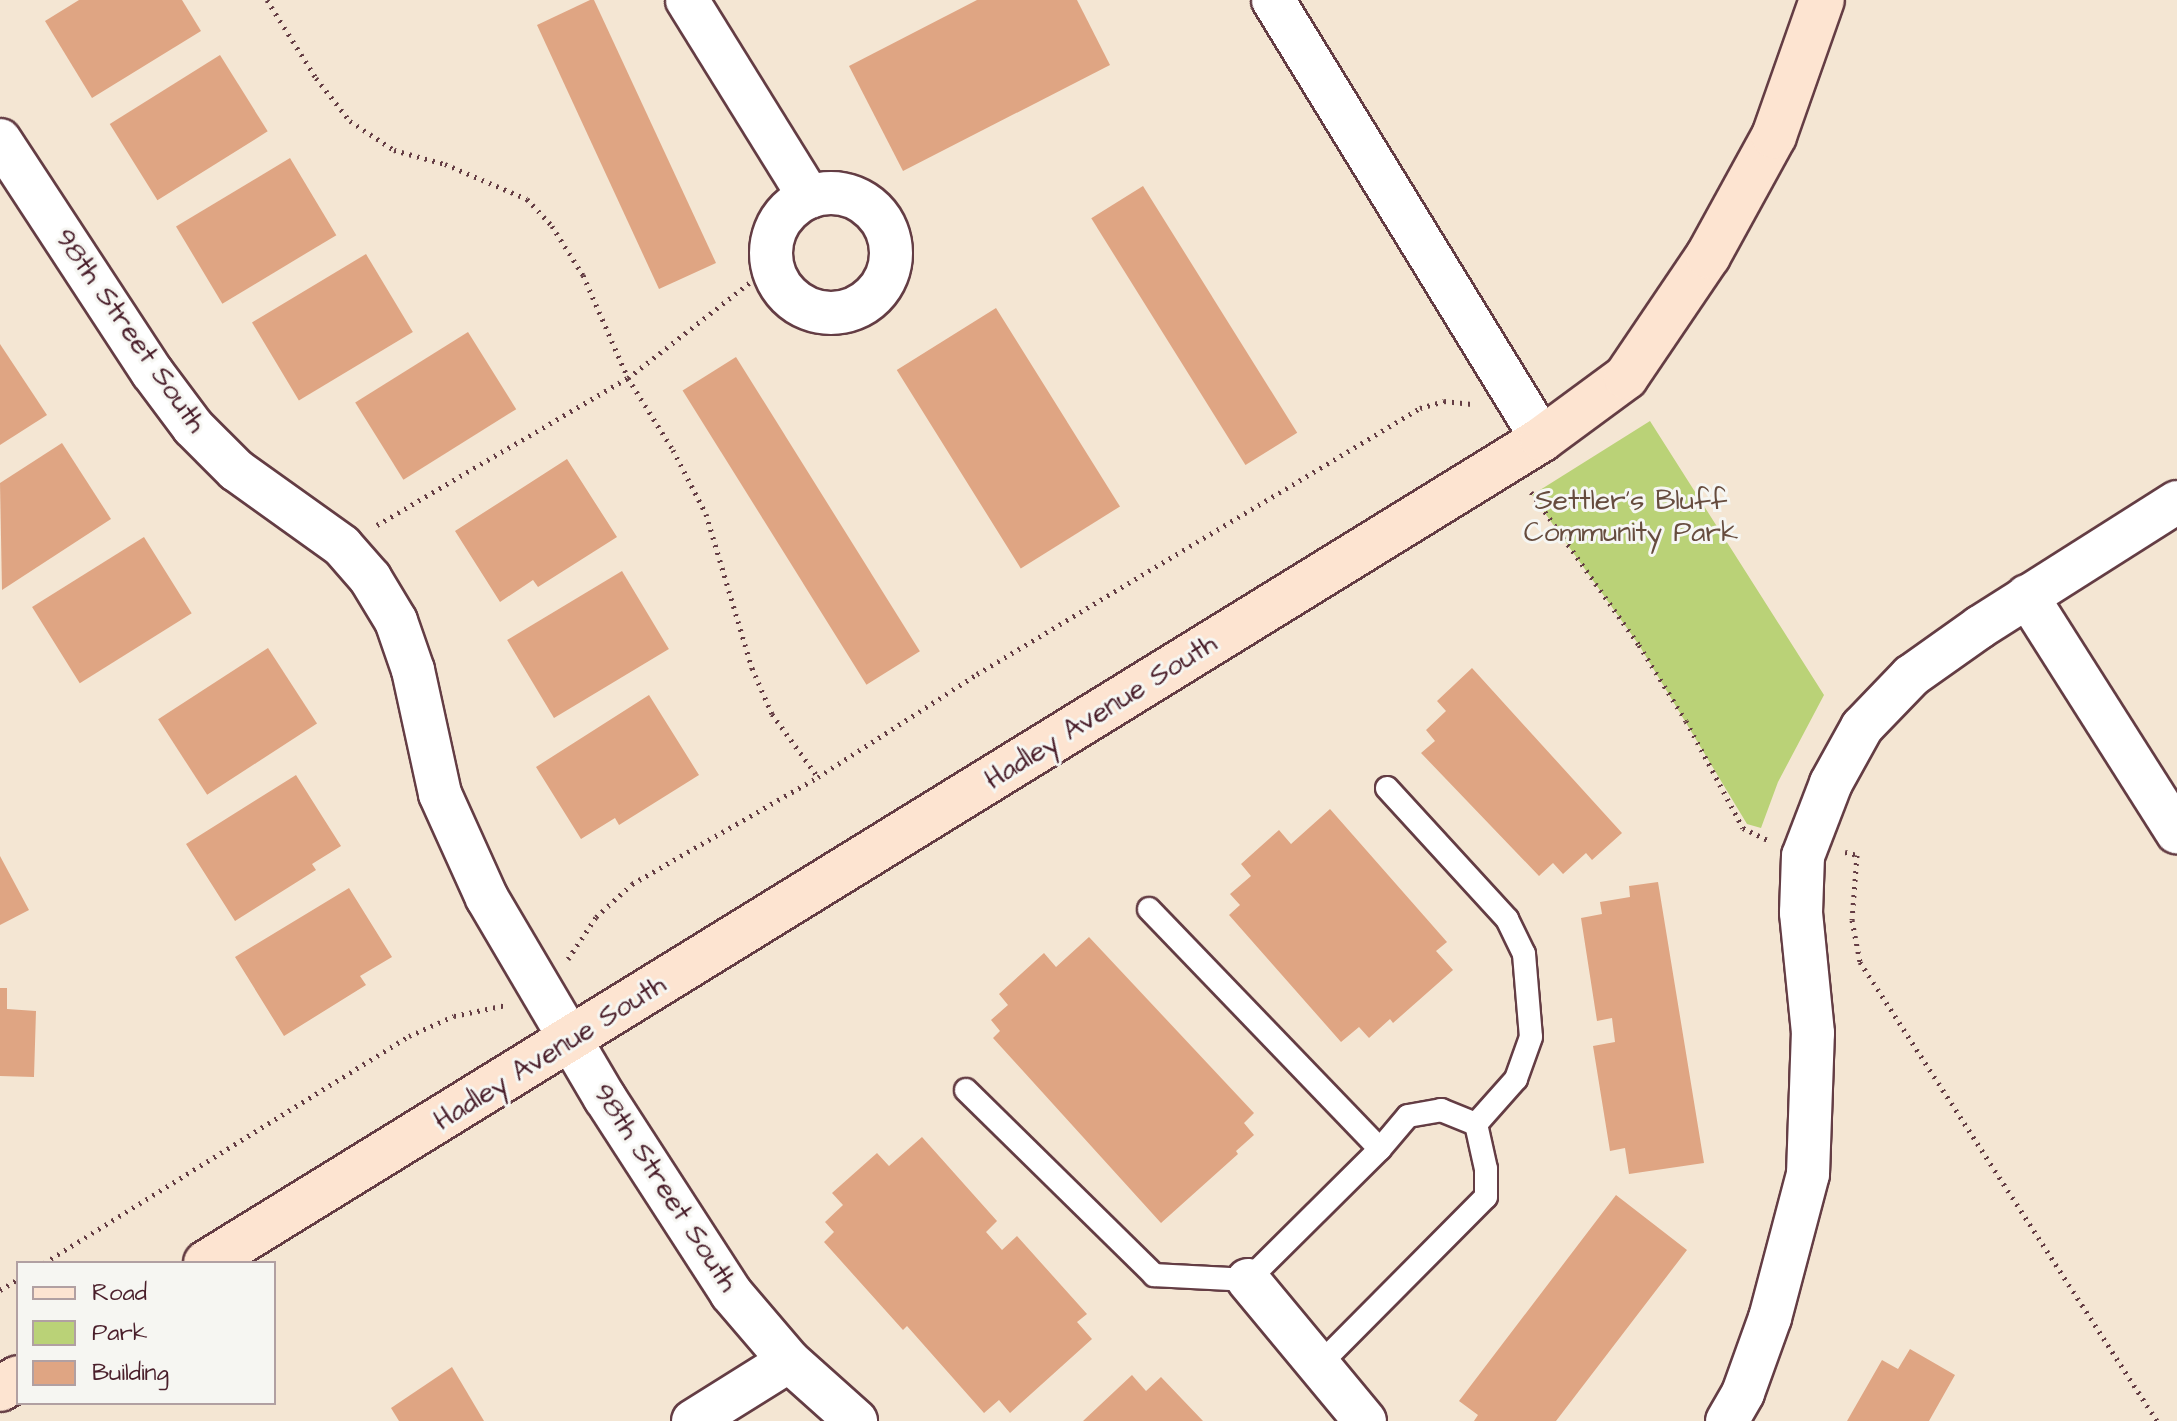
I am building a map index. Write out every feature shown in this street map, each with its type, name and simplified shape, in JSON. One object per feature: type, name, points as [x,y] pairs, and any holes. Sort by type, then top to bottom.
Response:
[{"type":"street","points":[[687,0],[809,197]]},
{"type":"street","points":[[1273,0],[1526,449]]},
{"type":"street","name":"Hadley Avenue South","points":[[209,1261],[1526,449],[1626,377],[1708,256],[1774,136],[1822,0]]},
{"type":"street","name":"98th Street South","points":[[0,140],[152,372],[193,427],[236,470],[342,546],[370,578],[396,621],[413,670],[440,794],[487,898],[570,1041],[731,1293],[789,1361],[856,1421]]},
{"type":"street","points":[[830,193],[847,195],[867,205],[880,219],[889,238],[890,261],[884,282],[872,298],[854,309],[832,314],[813,311],[791,299],[779,285],[772,265],[771,246],[776,228],[790,208],[809,197],[830,193]]},
{"type":"street","points":[[1727,1421],[1743,1393],[1770,1318],[1808,1174],[1813,1033],[1801,913],[1803,856],[1831,783],[1862,727],[1911,676],[2027,596],[2177,502]]},
{"type":"street","points":[[2027,596],[2177,832]]},
{"type":"street","points":[[1248,1280],[1365,1421]]},
{"type":"street","points":[[693,1421],[789,1361]]},
{"type":"lane","points":[[1387,788],[1507,919],[1524,954],[1531,1037],[1516,1079],[1476,1124]]},
{"type":"lane","points":[[1149,909],[1380,1149]]},
{"type":"lane","points":[[966,1090],[1154,1275],[1248,1280],[1380,1149],[1408,1116],[1441,1110],[1476,1124]]},
{"type":"lane","points":[[1320,1364],[1486,1197],[1486,1169],[1476,1124]]},
{"type":"path","points":[[267,0],[316,78],[350,121],[394,150],[445,164],[527,199],[552,226],[583,275],[628,378],[673,450],[706,514],[752,668],[772,714],[818,777]]},
{"type":"path","points":[[342,546],[628,378],[772,265]]},
{"type":"path","points":[[47,1261],[409,1036],[454,1016],[499,1009],[541,987],[566,961],[596,917],[632,884],[818,777],[977,674],[1420,408],[1444,401],[1474,405],[1526,449]]},
{"type":"path","points":[[1547,517],[1647,658],[1686,721],[1743,828],[1765,839],[1808,843],[1857,855],[1852,920],[1860,962],[2157,1421]]},
{"type":"green space","name":"Settler's Bluff Community Park","points":[[1650,421],[1824,695],[1778,782],[1761,828],[1747,824],[1639,645],[1532,495]]},
{"type":"building","points":[[79,0],[182,0],[201,31],[92,98],[45,21]]},
{"type":"building","points":[[594,0],[716,263],[659,289],[537,25]]},
{"type":"building","points":[[977,0],[1077,0],[1110,65],[903,171],[849,66]]},
{"type":"building","points":[[220,55],[268,131],[157,200],[110,124]]},
{"type":"building","points":[[290,158],[336,235],[222,304],[176,227]]},
{"type":"building","points":[[1143,186],[1297,433],[1245,465],[1091,218]]},
{"type":"building","points":[[366,254],[413,332],[299,401],[252,323]]},
{"type":"building","points":[[996,308],[1120,506],[1021,568],[897,370]]},
{"type":"building","points":[[468,332],[516,409],[403,480],[355,402]]},
{"type":"building","points":[[0,344],[47,415],[0,445]]},
{"type":"building","points":[[736,357],[920,651],[866,685],[683,390]]},
{"type":"building","points":[[62,443],[111,519],[2,590],[0,483]]},
{"type":"building","points":[[567,459],[617,537],[538,587],[533,580],[500,602],[455,531]]},
{"type":"building","points":[[144,537],[192,613],[80,683],[32,607]]},
{"type":"building","points":[[622,571],[669,649],[554,718],[507,640]]},
{"type":"building","points":[[268,648],[317,723],[207,795],[158,719]]},
{"type":"building","points":[[1472,668],[1622,833],[1592,860],[1586,853],[1563,874],[1553,863],[1539,876],[1421,753],[1435,741],[1426,730],[1446,711],[1437,701]]},
{"type":"building","points":[[649,695],[699,775],[619,825],[615,818],[581,839],[536,767]]},
{"type":"building","points":[[296,775],[341,846],[312,864],[316,870],[235,921],[186,844]]},
{"type":"building","points":[[1330,809],[1447,942],[1436,951],[1453,970],[1393,1023],[1390,1019],[1369,1038],[1359,1027],[1341,1042],[1229,915],[1240,905],[1230,894],[1251,876],[1241,864],[1279,830],[1291,844]]},
{"type":"building","points":[[0,856],[29,910],[0,925]]},
{"type":"building","points":[[1658,882],[1704,1163],[1629,1174],[1625,1148],[1610,1151],[1593,1046],[1615,1042],[1612,1018],[1597,1021],[1581,918],[1602,914],[1600,902],[1630,897],[1629,886]]},
{"type":"building","points":[[349,888],[392,957],[360,976],[366,985],[284,1036],[235,957]]},
{"type":"building","points":[[1089,937],[1254,1113],[1244,1123],[1254,1135],[1236,1151],[1238,1154],[1161,1223],[993,1038],[1000,1031],[991,1020],[1008,1005],[999,994],[1044,953],[1056,967]]},
{"type":"building","points":[[0,988],[7,988],[7,1009],[36,1011],[34,1077],[0,1076]]},
{"type":"building","points":[[922,1137],[997,1221],[986,1232],[1002,1250],[1017,1236],[1087,1314],[1077,1322],[1092,1339],[1010,1413],[999,1400],[984,1413],[907,1326],[903,1330],[824,1242],[834,1232],[825,1222],[843,1205],[832,1193],[877,1153],[889,1166]]},
{"type":"building","points":[[1616,1195],[1687,1250],[1556,1421],[1474,1421],[1478,1415],[1459,1401]]},
{"type":"building","points":[[1910,1349],[1955,1375],[1929,1421],[1847,1421],[1882,1360],[1898,1369]]},
{"type":"building","points":[[452,1367],[484,1421],[399,1421],[391,1408]]},
{"type":"building","points":[[1132,1375],[1146,1391],[1161,1377],[1203,1421],[1083,1421]]}]
